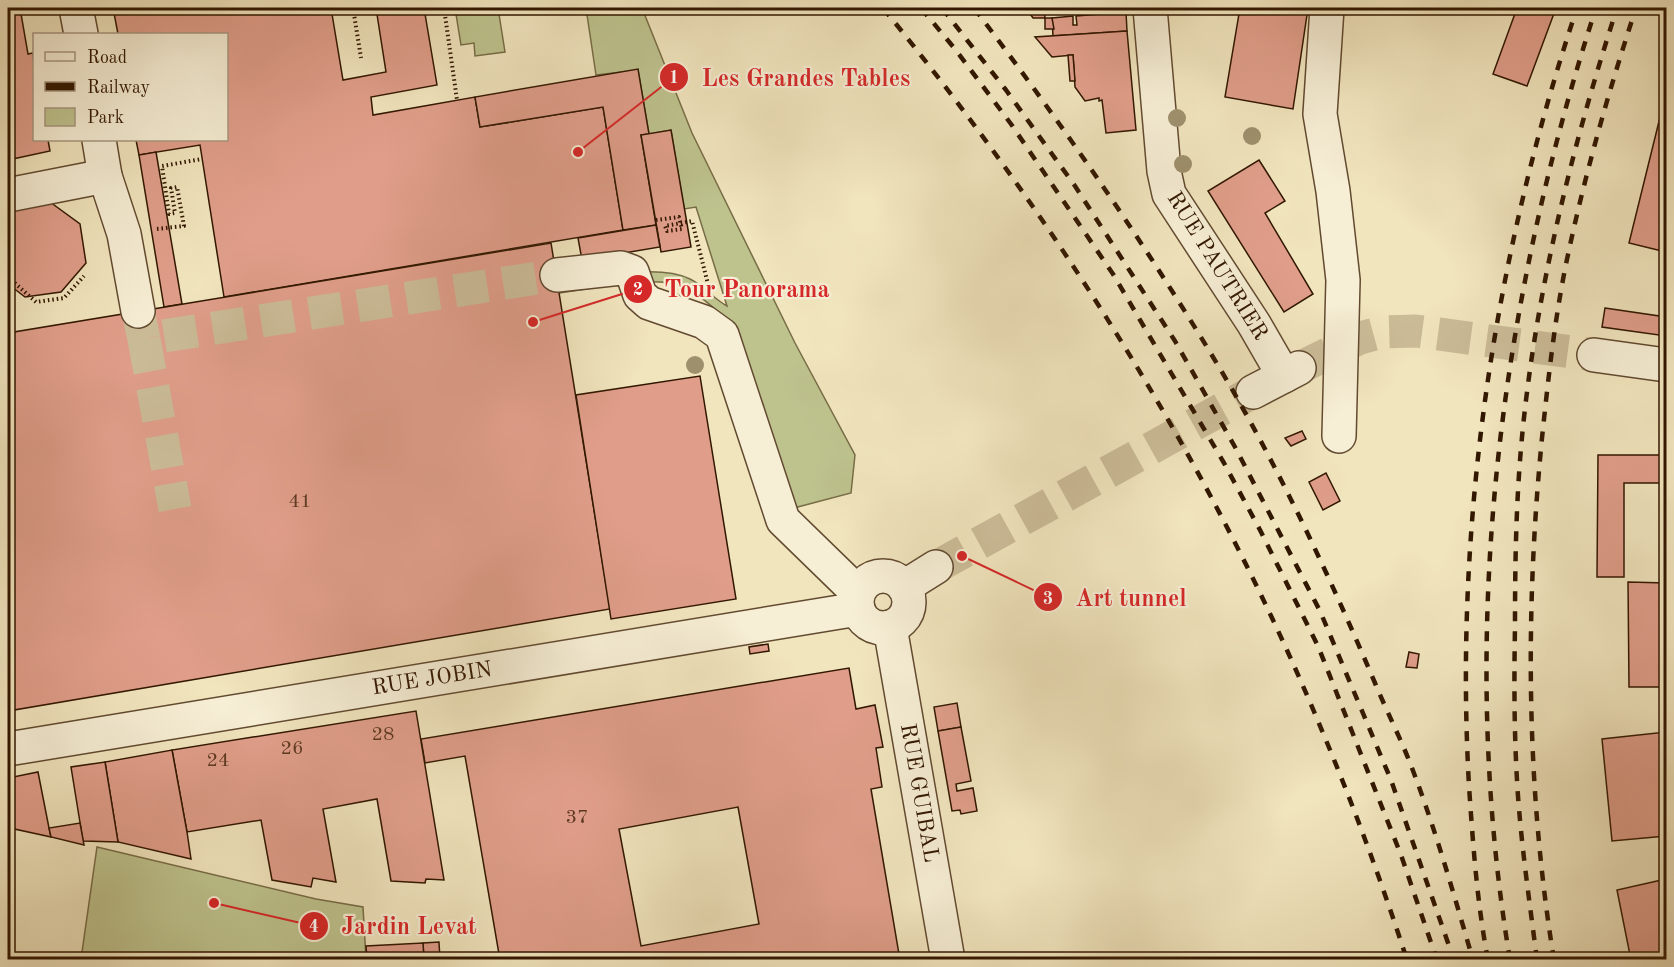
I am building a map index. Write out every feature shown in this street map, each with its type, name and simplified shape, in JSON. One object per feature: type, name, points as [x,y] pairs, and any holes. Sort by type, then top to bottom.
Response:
[{"type":"street","points":[[76,8],[81,33]]},
{"type":"street","name":"RUE PAUTRIER","points":[[1150,8],[1164,171],[1169,194],[1254,324],[1292,372],[1253,392]]},
{"type":"street","points":[[1327,8],[1320,114],[1333,191],[1343,280],[1339,436]]},
{"type":"street","points":[[99,141],[105,176],[124,234],[138,311]]},
{"type":"street","points":[[8,195],[105,176]]},
{"type":"street","points":[[557,275],[621,268],[632,272],[640,295],[649,303],[704,322],[722,335],[783,520],[858,601],[862,618],[870,624],[890,627],[899,622],[905,615],[908,596],[904,587],[897,580],[889,576],[879,576],[863,585],[858,601]]},
{"type":"street","points":[[1594,355],[1666,365]]},
{"type":"street","points":[[904,587],[936,567]]},
{"type":"street","name":"RUE JOBIN","points":[[8,749],[858,601]]},
{"type":"street","name":"RUE GUIBAL","points":[[890,627],[948,960]]},
{"type":"path","points":[[353,8],[361,58]]},
{"type":"path","points":[[444,8],[457,100]]},
{"type":"path","points":[[124,234],[184,226],[177,187],[171,188],[175,213],[169,214],[162,166],[202,159]]},
{"type":"path","points":[[656,220],[679,217],[680,223],[682,229],[667,231],[665,226],[676,224],[686,223],[692,221],[722,335]]},
{"type":"path","points":[[8,277],[36,302],[64,298],[84,276]]},
{"type":"green space","points":[[455,8],[498,8],[505,52],[475,56],[474,43],[461,45]]},
{"type":"green space","points":[[586,8],[642,8],[692,133],[795,343],[855,455],[851,493],[790,509],[733,327],[697,295],[671,283],[656,282],[640,282],[560,293],[558,282],[626,273],[661,272],[677,274],[690,279],[727,306],[696,207],[684,209],[671,130],[649,134],[638,70],[596,75]]},
{"type":"green space","points":[[97,847],[316,899],[363,907],[366,959],[81,959]]},
{"type":"building","points":[[8,8],[20,8],[28,54],[33,53],[33,141],[48,141],[50,151],[8,160]]},
{"type":"building","points":[[113,8],[331,8],[343,80],[386,72],[376,8],[424,8],[437,85],[371,97],[373,115],[475,97],[480,127],[603,107],[623,230],[224,297],[200,145],[139,155],[136,141],[228,141],[228,33],[118,33]]},
{"type":"building","points":[[1026,8],[1044,8],[1045,18],[1033,18]]},
{"type":"building","points":[[1240,8],[1308,8],[1293,109],[1225,97]]},
{"type":"building","points":[[1517,8],[1556,8],[1527,86],[1493,74]]},
{"type":"building","points":[[1126,12],[1127,31],[1053,36],[1052,18],[1073,16],[1073,25],[1077,25],[1076,16]]},
{"type":"building","points":[[1045,18],[1052,18],[1054,29],[1045,29]]},
{"type":"building","points":[[1127,31],[1136,130],[1106,133],[1102,100],[1099,101],[1099,98],[1085,101],[1075,87],[1073,55],[1052,57],[1035,37]]},
{"type":"building","points":[[1068,55],[1073,55],[1075,81],[1070,81]]},
{"type":"building","points":[[638,69],[649,134],[641,135],[656,225],[623,230],[603,107],[480,127],[475,97]]},
{"type":"building","points":[[1666,93],[1666,252],[1629,243]]},
{"type":"building","points":[[671,130],[691,247],[661,252],[641,135]]},
{"type":"building","points":[[156,152],[182,304],[164,307],[139,155]]},
{"type":"building","points":[[1259,160],[1285,201],[1265,213],[1313,294],[1284,312],[1208,191]]},
{"type":"building","points":[[50,202],[80,224],[86,263],[61,292],[25,297],[8,284],[8,215],[11,210]]},
{"type":"building","points":[[656,225],[660,247],[582,260],[578,238]]},
{"type":"building","points":[[551,243],[610,609],[8,711],[8,333]]},
{"type":"building","points":[[1605,308],[1666,317],[1666,336],[1602,327]]},
{"type":"building","points":[[700,376],[736,599],[611,619],[576,395]]},
{"type":"building","points":[[1302,431],[1306,439],[1291,446],[1285,438]]},
{"type":"building","points":[[1598,455],[1666,455],[1666,483],[1624,483],[1624,577],[1597,577]]},
{"type":"building","points":[[1326,473],[1340,501],[1323,510],[1309,482]]},
{"type":"building","points":[[1628,582],[1666,583],[1666,687],[1629,687]]},
{"type":"building","points":[[768,644],[769,651],[750,654],[749,647]]},
{"type":"building","points":[[1409,652],[1419,654],[1417,668],[1406,667]]},
{"type":"building","points":[[849,668],[856,709],[875,705],[883,747],[876,748],[882,787],[871,789],[900,960],[500,960],[465,756],[425,763],[421,739]],"holes":[[[738,807],[759,924],[641,946],[619,829]]]},
{"type":"building","points":[[957,703],[961,727],[938,731],[934,707]]},
{"type":"building","points":[[416,711],[444,880],[426,879],[425,883],[391,881],[377,799],[323,809],[336,882],[313,878],[311,887],[272,880],[261,820],[187,832],[172,750]]},
{"type":"building","points":[[961,727],[971,781],[956,784],[957,791],[973,788],[977,811],[961,814],[960,810],[952,811],[938,731]]},
{"type":"building","points":[[1666,732],[1666,836],[1612,841],[1602,739]]},
{"type":"building","points":[[172,750],[191,859],[118,842],[105,762]]},
{"type":"building","points":[[105,762],[118,842],[83,841],[71,767]]},
{"type":"building","points":[[38,772],[51,837],[10,828],[8,818],[8,778]]},
{"type":"building","points":[[80,823],[84,845],[51,837],[49,828]]},
{"type":"building","points":[[1666,879],[1666,960],[1631,960],[1617,890]]},
{"type":"building","points":[[439,942],[440,960],[424,960],[423,943]]},
{"type":"building","points":[[423,943],[424,960],[367,960],[366,946]]},
{"type":"tunnel","points":[[138,311],[144,339],[557,275]]},
{"type":"tunnel","points":[[1299,368],[1360,338],[1382,332],[1416,331],[1594,355]]},
{"type":"tunnel","points":[[144,339],[175,509]]},
{"type":"tunnel","points":[[936,567],[1253,392]]},
{"type":"railway","points":[[883,8],[949,91],[1072,264],[1129,354],[1183,446],[1234,540],[1323,733],[1367,845],[1407,960]]},
{"type":"railway","points":[[921,8],[1011,124],[1113,274],[1224,463],[1318,646],[1401,855],[1437,960]]},
{"type":"railway","points":[[942,8],[1006,90],[1075,186],[1175,341],[1235,447],[1320,611],[1391,780],[1454,960]]},
{"type":"railway","points":[[974,8],[1039,95],[1132,229],[1219,367],[1283,483],[1358,643],[1408,757],[1437,839],[1473,960]]},
{"type":"railway","points":[[1488,960],[1474,852],[1466,688],[1468,589],[1475,490],[1486,392],[1502,294],[1523,197],[1548,102],[1577,8]]},
{"type":"railway","points":[[1510,960],[1494,841],[1487,720],[1488,599],[1496,479],[1511,359],[1533,240],[1562,123],[1596,8]]},
{"type":"railway","points":[[1537,960],[1518,796],[1514,690],[1517,508],[1522,437],[1528,382],[1546,274],[1585,113],[1617,8]]},
{"type":"railway","points":[[1554,960],[1545,895],[1533,765],[1531,634],[1536,503],[1549,374],[1561,290],[1597,137],[1636,8]]},
{"type":"place","name":"Les Grandes Tables","points":[[578,152]]},
{"type":"place","name":"Tour Panorama","points":[[533,322]]},
{"type":"place","name":"Art tunnel","points":[[962,556]]},
{"type":"place","name":"Jardin Levat","points":[[214,903]]}]
